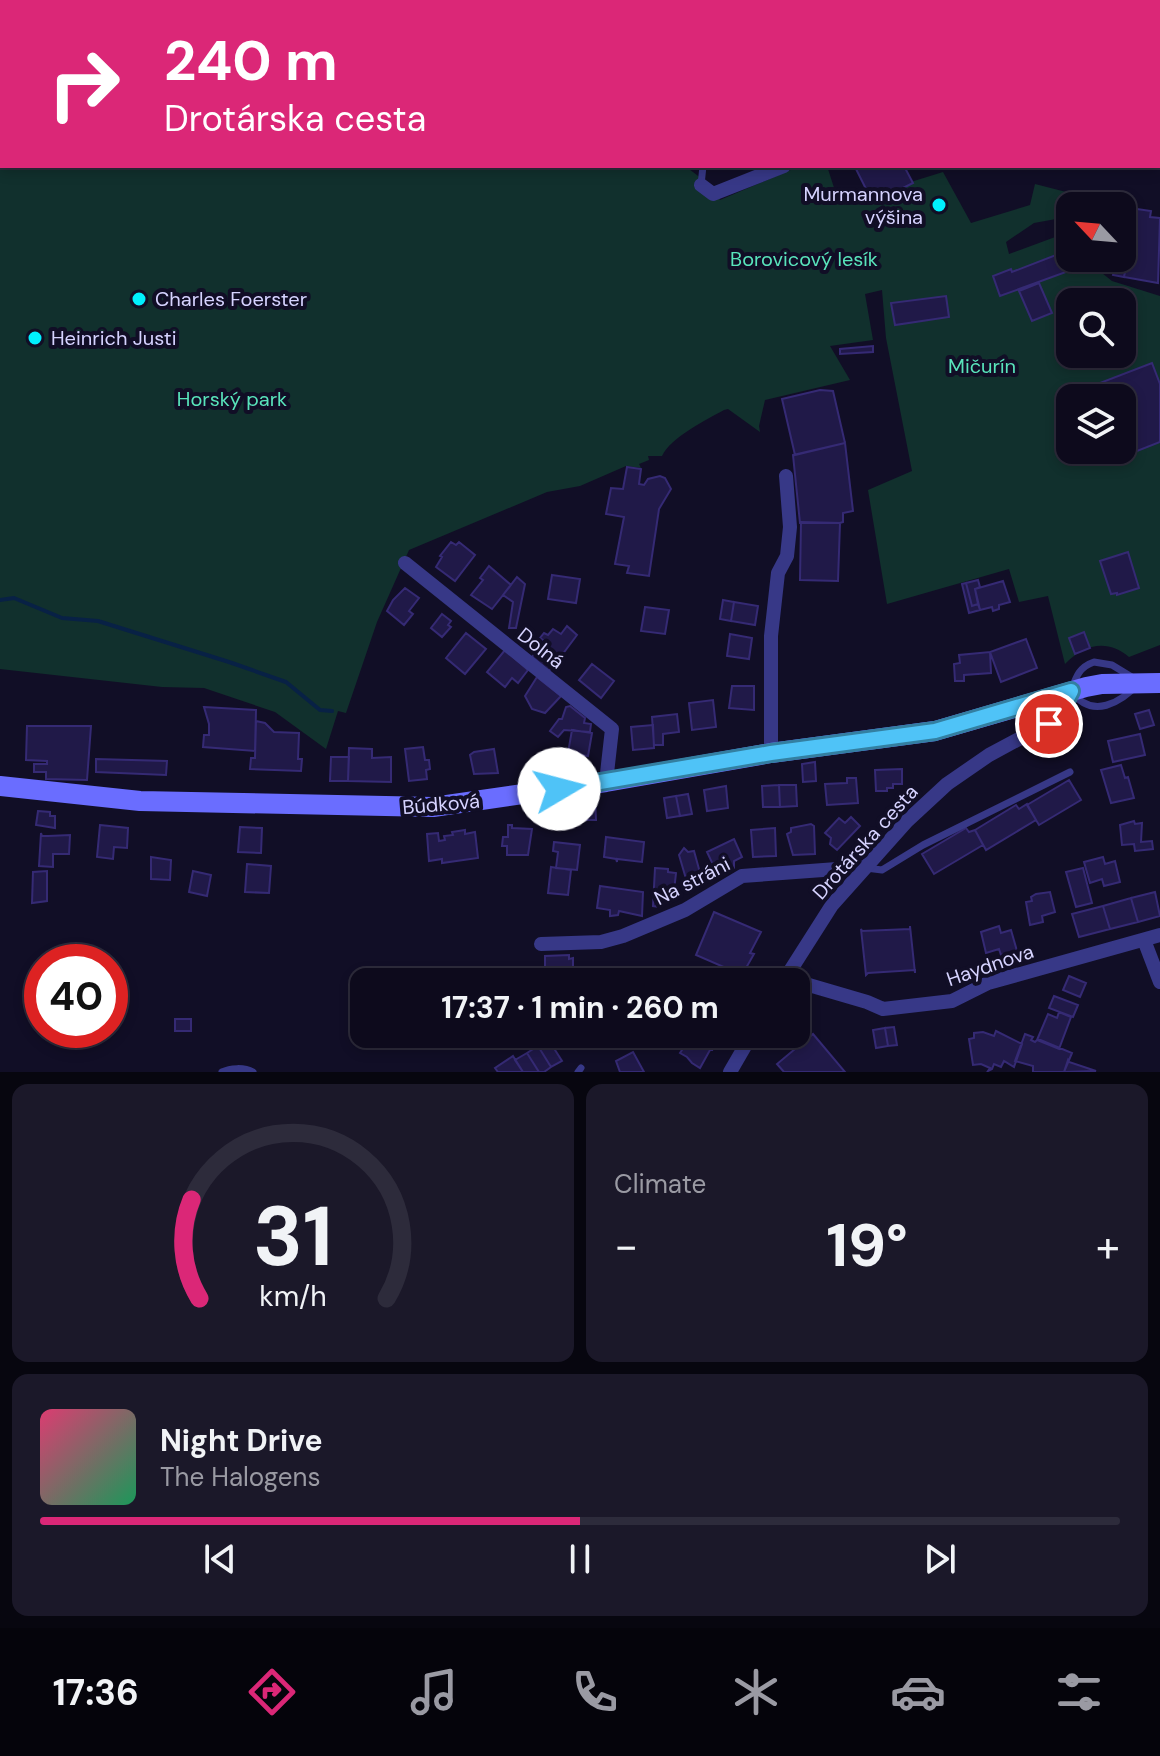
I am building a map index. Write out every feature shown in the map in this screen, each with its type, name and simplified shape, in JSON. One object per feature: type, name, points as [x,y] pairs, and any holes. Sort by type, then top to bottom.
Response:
[{"type":"street","points":[[701,185],[713,194],[779,168]]},
{"type":"street","points":[[771,753],[771,636],[778,573],[787,556],[790,527],[786,476]]},
{"type":"street","name":"Dolná","points":[[405,563],[612,729],[606,782]]},
{"type":"street","name":"Búdková","points":[[0,786],[140,801],[404,809],[446,806],[771,753],[935,731],[1071,691],[1102,684],[1150,682]]},
{"type":"street","name":"Drotárska cesta","points":[[792,968],[825,915],[907,821],[947,784],[989,755],[1054,720],[1071,691]]},
{"type":"street","name":"Na stráni","points":[[541,944],[601,942],[623,936],[685,910],[742,876],[864,867]]},
{"type":"street","name":"Haydnova","points":[[810,987],[883,1009],[952,1001],[988,983],[1160,935]]},
{"type":"street","points":[[1144,940],[1160,982]]},
{"type":"street","points":[[730,1072],[744,1048]]},
{"type":"lane","points":[[701,185],[703,168]]},
{"type":"lane","points":[[864,867],[882,870],[944,834],[1070,772]]},
{"type":"lane","points":[[222,1072],[249,1069],[253,1072]]},
{"type":"green space","name":"Horský park","points":[[0,168],[688,168],[714,188],[720,200],[795,168],[828,168],[838,200],[843,203],[943,172],[971,223],[1030,205],[1035,184],[1066,192],[1056,192],[1056,219],[1034,223],[1006,242],[1009,254],[1056,237],[1056,272],[1101,272],[1112,281],[1134,288],[1056,288],[1056,368],[1136,368],[1136,288],[1160,296],[1160,645],[1129,657],[1112,647],[1096,646],[1080,652],[1065,664],[1048,596],[1019,602],[1009,569],[887,604],[868,490],[912,471],[886,338],[882,290],[865,294],[873,340],[830,346],[850,380],[765,400],[760,432],[728,409],[724,410],[681,436],[662,456],[648,456],[649,460],[639,464],[641,468],[626,466],[580,486],[547,492],[409,550],[377,622],[346,713],[338,711],[326,749],[275,712],[204,688],[162,687],[0,669]]},
{"type":"building","points":[[856,168],[905,168],[913,183],[873,203]]},
{"type":"building","points":[[1137,209],[1151,211],[1150,217],[1160,218],[1158,283],[1124,277],[1125,272],[1136,272]]},
{"type":"building","points":[[1056,255],[1056,272],[1066,272],[1000,296],[993,276],[1011,269],[1012,272]]},
{"type":"building","points":[[1114,272],[1125,272],[1124,277],[1113,275]]},
{"type":"building","points":[[1039,283],[1052,313],[1032,321],[1019,291]]},
{"type":"building","points":[[946,296],[949,317],[895,325],[891,303]]},
{"type":"building","points":[[873,346],[873,352],[840,354],[840,349]]},
{"type":"building","points":[[1152,363],[1160,384],[1160,442],[1136,451],[1136,384],[1097,384]]},
{"type":"building","points":[[820,390],[833,391],[845,443],[795,455],[782,399]]},
{"type":"building","points":[[845,443],[853,511],[843,513],[843,522],[840,523],[800,523],[793,455]]},
{"type":"building","points":[[627,467],[641,469],[639,484],[644,485],[648,479],[660,476],[665,478],[671,489],[659,509],[649,576],[627,573],[629,566],[615,564],[624,517],[606,514],[611,488],[623,489]]},
{"type":"building","points":[[801,522],[840,523],[838,581],[800,580]]},
{"type":"building","points":[[451,542],[456,545],[459,542],[475,555],[455,581],[436,567]]},
{"type":"building","points":[[1128,552],[1139,588],[1111,594],[1100,561]]},
{"type":"building","points":[[489,566],[511,585],[492,609],[471,595]]},
{"type":"building","points":[[552,575],[580,579],[576,603],[548,599]]},
{"type":"building","points":[[517,577],[525,584],[516,628],[509,628],[513,602],[503,595]]},
{"type":"building","points":[[978,580],[980,587],[975,589],[978,604],[972,606],[966,583]]},
{"type":"building","points":[[1003,581],[1010,602],[999,605],[999,609],[993,611],[992,607],[980,610],[975,589]]},
{"type":"building","points":[[966,583],[972,606],[978,604],[980,610],[969,613],[962,584]]},
{"type":"building","points":[[405,588],[419,598],[409,611],[413,614],[404,625],[387,611]]},
{"type":"building","points":[[723,600],[734,602],[731,621],[720,619]]},
{"type":"building","points":[[734,602],[758,606],[755,625],[731,621]]},
{"type":"building","points":[[645,607],[669,610],[665,634],[641,631]]},
{"type":"building","points":[[442,614],[451,621],[448,625],[451,627],[442,637],[431,628]]},
{"type":"building","points":[[567,626],[577,635],[556,663],[537,649],[543,640],[540,638],[553,629],[561,634]]},
{"type":"building","points":[[1084,632],[1090,648],[1075,654],[1069,638]]},
{"type":"building","points":[[466,633],[486,649],[465,674],[446,658]]},
{"type":"building","points":[[730,634],[752,638],[749,659],[727,656]]},
{"type":"building","points":[[1026,639],[1037,668],[1001,682],[990,652]]},
{"type":"building","points":[[539,648],[556,661],[549,671],[532,657]]},
{"type":"building","points":[[505,650],[528,670],[518,683],[512,678],[505,687],[487,672]]},
{"type":"building","points":[[990,652],[991,673],[964,675],[964,681],[955,681],[954,664],[960,663],[959,655]]},
{"type":"building","points":[[592,664],[614,681],[601,698],[579,680]]},
{"type":"building","points":[[537,677],[561,696],[545,713],[532,709],[525,696]]},
{"type":"building","points":[[732,686],[754,686],[754,710],[729,708]]},
{"type":"building","points":[[713,700],[716,727],[692,730],[689,703]]},
{"type":"building","points":[[570,706],[585,718],[584,723],[591,724],[590,732],[564,730],[558,737],[550,731],[562,719],[566,707]]},
{"type":"building","points":[[204,707],[256,710],[255,751],[203,747],[204,735],[209,735]]},
{"type":"building","points":[[1149,710],[1154,725],[1140,729],[1135,714]]},
{"type":"building","points":[[677,714],[679,732],[663,734],[663,745],[654,745],[652,717]]},
{"type":"building","points":[[256,721],[265,723],[274,732],[299,733],[301,771],[250,769],[251,758],[255,758]]},
{"type":"building","points":[[653,725],[654,748],[633,750],[631,727]]},
{"type":"building","points":[[27,726],[91,726],[87,780],[46,779],[46,772],[34,772],[34,764],[47,764],[47,761],[26,760]]},
{"type":"building","points":[[572,730],[592,733],[588,756],[568,753]]},
{"type":"building","points":[[1140,734],[1145,755],[1113,762],[1108,741]]},
{"type":"building","points":[[423,747],[425,760],[429,760],[427,779],[409,781],[405,749]]},
{"type":"building","points":[[349,748],[372,749],[372,758],[391,757],[391,782],[348,781]]},
{"type":"building","points":[[494,749],[498,773],[474,774],[470,755]]},
{"type":"building","points":[[331,757],[349,757],[348,781],[330,781]]},
{"type":"building","points":[[96,759],[167,761],[166,775],[96,772]]},
{"type":"building","points":[[815,762],[816,781],[803,782],[802,764]]},
{"type":"building","points":[[1121,765],[1134,798],[1111,803],[1101,770]]},
{"type":"building","points":[[902,769],[902,784],[893,784],[893,788],[887,788],[887,791],[876,791],[875,770]]},
{"type":"building","points":[[847,778],[856,778],[858,803],[827,805],[825,784],[847,783]]},
{"type":"building","points":[[1069,780],[1081,800],[1039,825],[1027,805]]},
{"type":"building","points":[[779,785],[796,785],[797,806],[780,807]]},
{"type":"building","points":[[779,785],[780,807],[763,807],[762,786]]},
{"type":"building","points":[[726,786],[728,808],[707,811],[704,790]]},
{"type":"building","points":[[688,794],[692,814],[680,816],[676,796]]},
{"type":"building","points":[[676,796],[680,816],[667,818],[664,798]]},
{"type":"building","points":[[595,797],[596,820],[585,820],[587,798]]},
{"type":"building","points":[[1027,804],[1036,820],[986,850],[975,830],[1016,805],[1019,809]]},
{"type":"building","points":[[38,811],[50,812],[50,816],[55,816],[55,828],[36,825]]},
{"type":"building","points":[[851,817],[860,826],[837,850],[825,833],[839,818],[845,823]]},
{"type":"building","points":[[1134,821],[1135,824],[1142,823],[1141,842],[1152,841],[1153,849],[1135,851],[1134,844],[1122,845],[1120,825]]},
{"type":"building","points":[[100,825],[128,828],[127,848],[114,847],[113,859],[97,857]]},
{"type":"building","points":[[508,825],[532,829],[528,855],[507,855],[507,846],[502,846],[503,837],[508,837]]},
{"type":"building","points":[[814,826],[815,854],[793,855],[787,834],[791,828]]},
{"type":"building","points":[[240,827],[262,828],[261,853],[238,852]]},
{"type":"building","points":[[775,828],[776,856],[753,857],[751,830]]},
{"type":"building","points":[[966,828],[969,832],[975,830],[983,845],[934,874],[922,854]]},
{"type":"building","points":[[465,830],[465,834],[475,832],[478,858],[442,863],[442,859],[429,861],[427,834],[438,833],[439,841],[445,840],[444,836],[453,835],[452,832]]},
{"type":"building","points":[[41,833],[42,836],[70,835],[69,854],[53,854],[53,867],[39,866]]},
{"type":"building","points":[[606,837],[644,842],[642,862],[617,859],[617,862],[616,859],[604,857]]},
{"type":"building","points":[[734,839],[742,857],[734,861],[734,868],[728,871],[723,866],[715,869],[707,852]]},
{"type":"building","points":[[554,842],[580,845],[577,870],[556,868],[558,852],[553,851]]},
{"type":"building","points":[[684,848],[688,852],[694,851],[702,880],[689,889],[679,855]]},
{"type":"building","points":[[151,857],[171,860],[170,880],[151,879]]},
{"type":"building","points":[[1103,857],[1105,864],[1115,861],[1120,882],[1104,886],[1102,879],[1090,883],[1084,862]]},
{"type":"building","points":[[247,864],[271,866],[269,893],[245,892]]},
{"type":"building","points":[[551,867],[571,870],[568,895],[548,893]]},
{"type":"building","points":[[655,868],[676,873],[673,900],[661,902],[661,907],[653,906]]},
{"type":"building","points":[[1083,868],[1092,903],[1076,907],[1066,872]]},
{"type":"building","points":[[47,871],[47,901],[32,903],[33,872]]},
{"type":"building","points":[[193,871],[211,875],[207,896],[189,892]]},
{"type":"building","points":[[600,886],[643,892],[642,916],[619,911],[618,915],[610,916],[610,910],[597,908]]},
{"type":"building","points":[[1050,892],[1055,912],[1042,916],[1043,922],[1030,925],[1026,902],[1032,901],[1031,897],[1036,894]]},
{"type":"building","points":[[1155,892],[1160,916],[1138,922],[1131,898]]},
{"type":"building","points":[[1131,898],[1138,922],[1110,929],[1103,906]]},
{"type":"building","points":[[1103,906],[1110,929],[1079,937],[1072,914]]},
{"type":"building","points":[[714,912],[761,932],[746,968],[726,968],[696,955]]},
{"type":"building","points":[[910,926],[915,970],[866,975],[861,929],[910,929]]},
{"type":"building","points":[[999,926],[1001,933],[1011,930],[1017,951],[1001,955],[999,949],[986,953],[981,932]]},
{"type":"building","points":[[569,955],[576,968],[545,968],[545,956]]},
{"type":"building","points":[[1069,976],[1086,983],[1080,997],[1063,990]]},
{"type":"building","points":[[1054,996],[1078,1005],[1073,1017],[1049,1008]]},
{"type":"building","points":[[1059,1012],[1071,1017],[1059,1049],[1037,1040],[1048,1014],[1057,1018]]},
{"type":"building","points":[[175,1019],[191,1019],[191,1031],[175,1031]]},
{"type":"building","points":[[894,1027],[897,1045],[888,1046],[885,1028]]},
{"type":"building","points":[[885,1028],[888,1046],[876,1048],[873,1030]]},
{"type":"building","points":[[996,1031],[1022,1044],[1014,1067],[1004,1061],[1001,1067],[994,1064],[988,1071],[990,1068],[981,1064],[973,1065],[969,1039],[974,1038],[974,1033],[994,1036]]},
{"type":"building","points":[[813,1034],[845,1072],[784,1072],[777,1064],[796,1048],[810,1048],[810,1036]]},
{"type":"building","points":[[1025,1034],[1033,1037],[1031,1040],[1035,1042],[1038,1039],[1072,1053],[1064,1072],[1033,1072],[1033,1066],[1015,1061]]},
{"type":"building","points":[[539,1048],[554,1048],[562,1061],[551,1067]]},
{"type":"building","points":[[539,1048],[551,1067],[539,1072],[527,1053]]},
{"type":"building","points":[[680,1048],[713,1050],[710,1050],[700,1068],[680,1053]]},
{"type":"building","points":[[633,1052],[644,1072],[620,1072],[616,1061]]},
{"type":"building","points":[[527,1053],[539,1072],[523,1072],[515,1060]]},
{"type":"building","points":[[513,1056],[523,1072],[498,1072],[495,1068]]},
{"type":"building","points":[[1069,1062],[1096,1071],[1064,1072]]},
{"type":"waterway","points":[[0,600],[14,598],[62,618],[98,621],[229,662],[286,682],[320,710],[332,711]]},
{"type":"place","name":"Murmannova výšina","points":[[939,205]]},
{"type":"place","name":"Charles Foerster","points":[[139,299]]},
{"type":"place","name":"Heinrich Justi","points":[[35,338]]},
{"type":"route","points":[[559,789],[771,753],[935,731],[1071,691],[1059,714],[1049,724]]},
{"type":"park label","name":"Borovicový lesík","points":[[804,259]]},
{"type":"park label","name":"Mičurín","points":[[982,366]]}]
